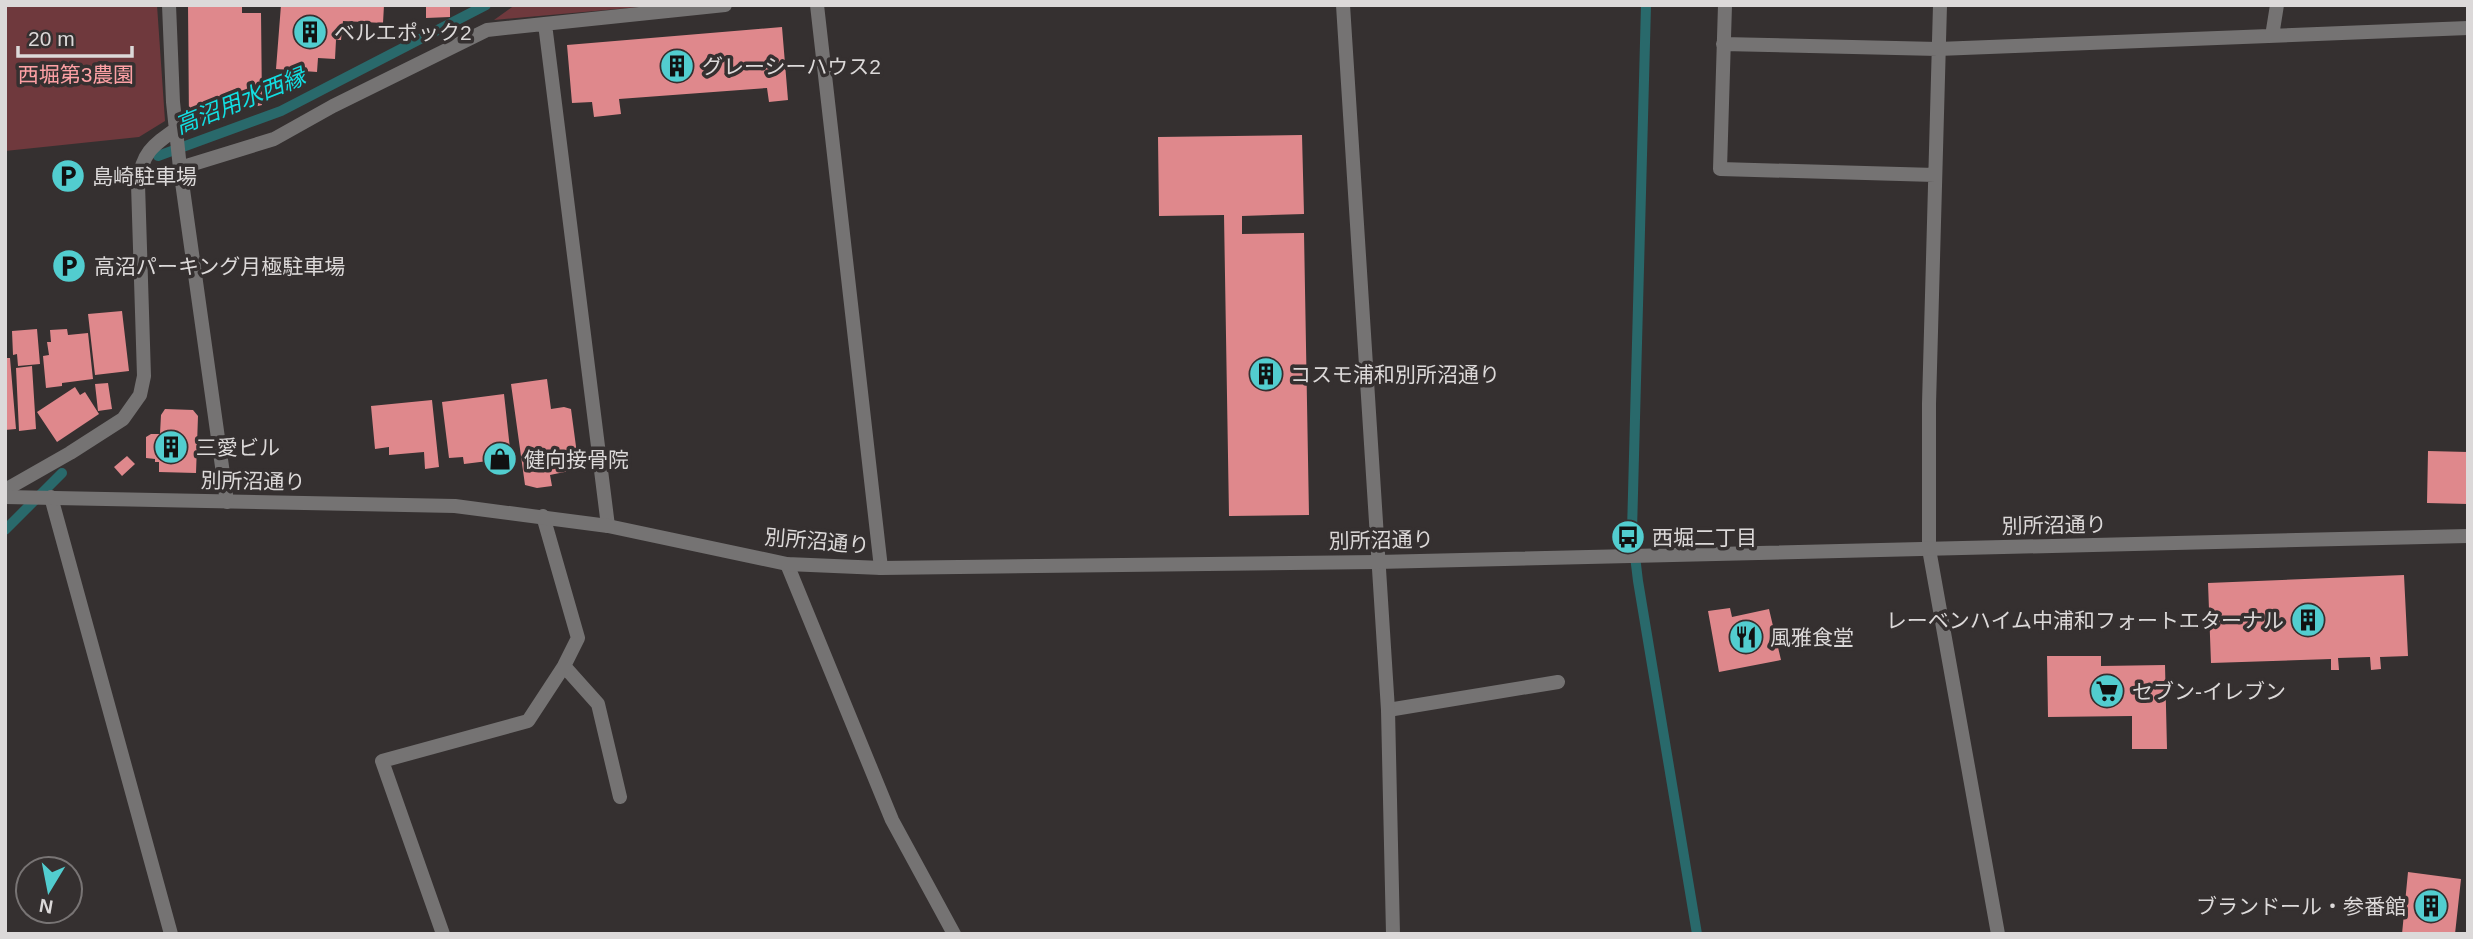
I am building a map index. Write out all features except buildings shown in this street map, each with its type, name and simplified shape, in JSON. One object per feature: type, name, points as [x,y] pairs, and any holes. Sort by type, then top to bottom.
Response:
[{"type":"street","points":[[169,5],[180,166],[227,502]]},
{"type":"street","points":[[180,166],[274,139],[333,106],[487,30],[725,5]]},
{"type":"street","points":[[817,5],[881,568]]},
{"type":"street","points":[[1343,5],[1388,710],[1393,934]]},
{"type":"street","points":[[1724,5],[1720,169],[1935,175]]},
{"type":"street","points":[[1940,5],[1929,404],[1929,549],[1998,934]]},
{"type":"street","points":[[2272,36],[2277,5]]},
{"type":"street","points":[[545,24],[608,526]]},
{"type":"street","points":[[1723,44],[1938,49],[2468,28]]},
{"type":"street","points":[[5,490],[124,419],[140,395],[144,376],[138,184],[141,165],[152,146],[176,131]]},
{"type":"street","name":"別所沼通り","points":[[5,497],[455,506],[608,526],[787,564],[881,568],[1377,562],[2468,536]]},
{"type":"street","points":[[50,497],[170,934]]},
{"type":"street","points":[[443,934],[382,761],[528,721],[564,666],[578,638],[543,516]]},
{"type":"street","points":[[787,564],[892,820],[954,934]]},
{"type":"street","points":[[564,666],[598,704],[620,797]]},
{"type":"street","points":[[1388,710],[1558,682]]},
{"type":"green space","name":"西堀第3農園","points":[[5,5],[157,5],[165,121],[139,137],[5,151]]},
{"type":"green space","points":[[515,5],[662,5],[494,20]]},
{"type":"waterway","name":"高沼用水西縁","points":[[158,156],[281,111],[486,5]]},
{"type":"waterway","points":[[1646,5],[1632,531],[1697,934]]},
{"type":"waterway","name":"高沼用水西縁","points":[[5,530],[62,473]]},
{"type":"place","name":"ベルエポック2","points":[[310,32]]},
{"type":"place","name":"グレーシーハウス2","points":[[677,66]]},
{"type":"place","name":"島崎駐車場","points":[[68,176]]},
{"type":"place","name":"高沼パーキング月極駐車場","points":[[69,266]]},
{"type":"place","name":"コスモ浦和別所沼通り","points":[[1266,374]]},
{"type":"place","name":"三愛ビル","points":[[171,447]]},
{"type":"place","name":"健向接骨院","points":[[500,459]]},
{"type":"place","name":"西堀二丁目","points":[[1628,537]]},
{"type":"place","name":"レーベンハイム中浦和フォートエターナル","points":[[2308,620]]},
{"type":"place","name":"風雅食堂","points":[[1746,637]]},
{"type":"place","name":"セブン-イレブン","points":[[2107,691]]},
{"type":"place","name":"ブランドール・参番館","points":[[2431,906]]}]
